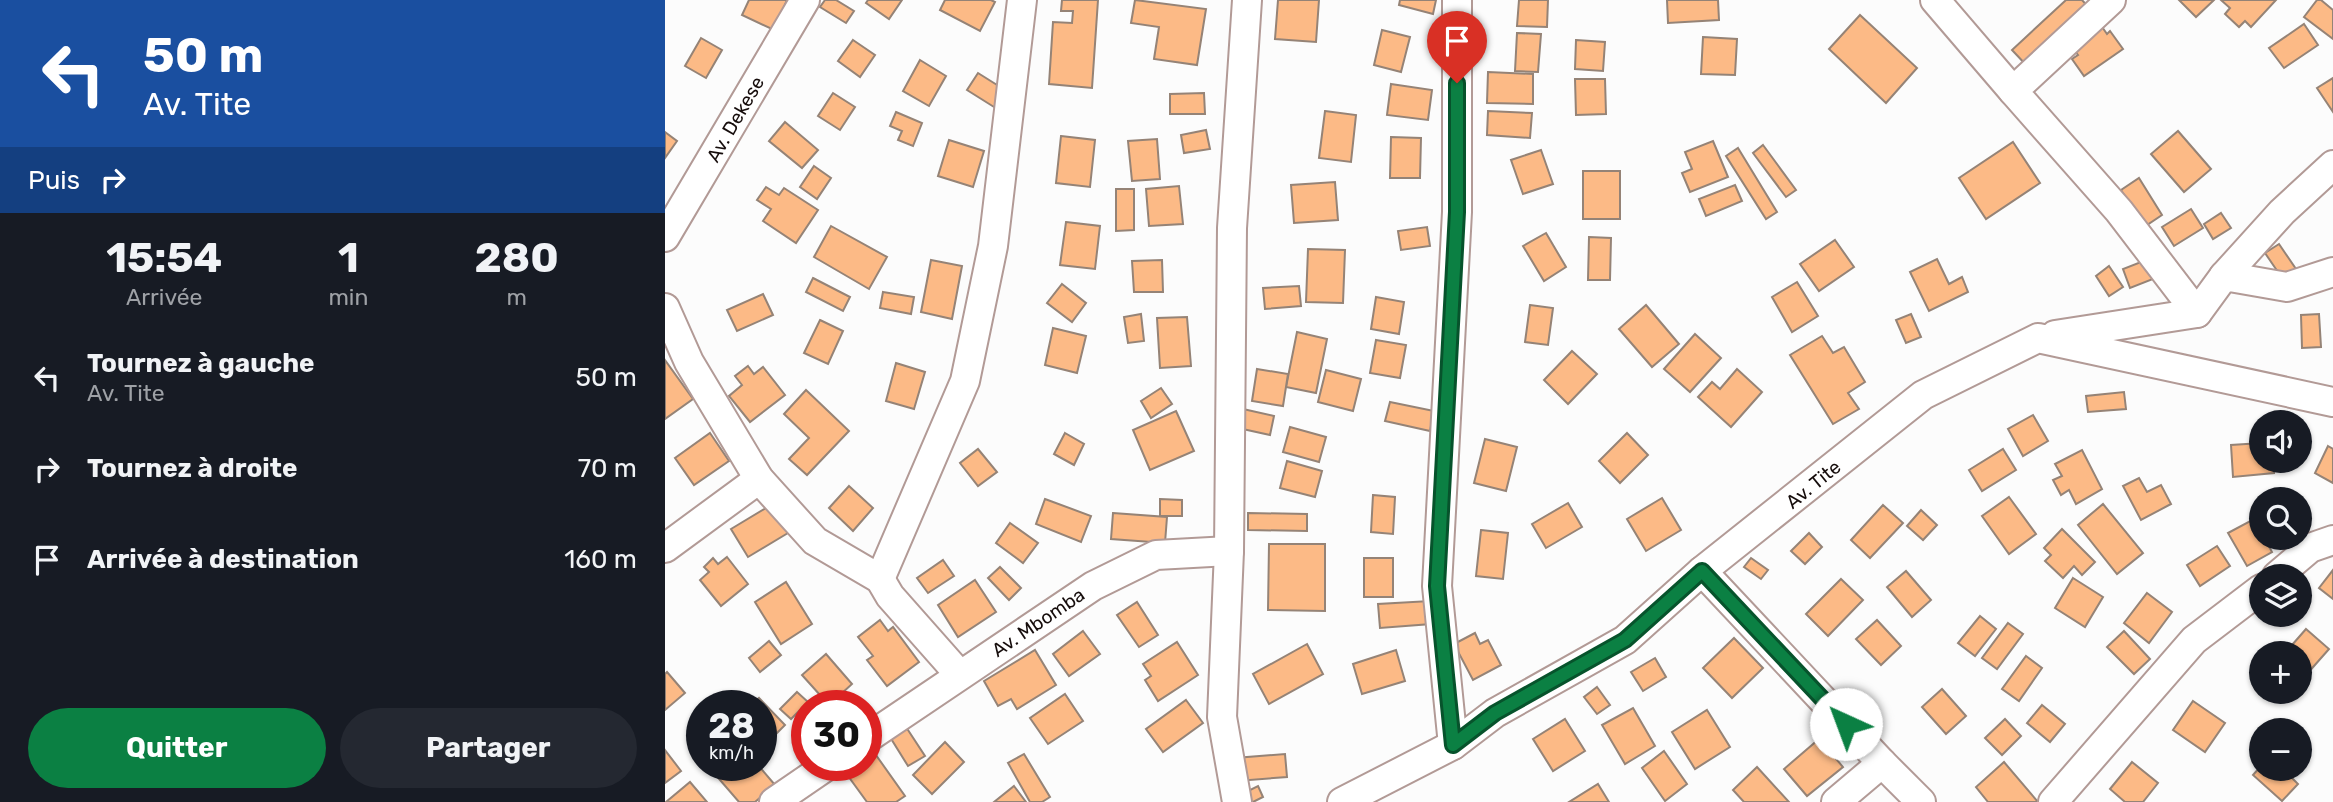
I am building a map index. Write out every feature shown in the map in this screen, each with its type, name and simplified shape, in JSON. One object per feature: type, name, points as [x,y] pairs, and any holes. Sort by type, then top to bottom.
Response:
[{"type":"street","name":"Av. Dekese","points":[[665,237],[805,0]]},
{"type":"street","points":[[880,579],[965,381],[993,246],[1022,0]]},
{"type":"street","points":[[1237,802],[1222,717],[1229,551],[1232,228],[1247,0]]},
{"type":"street","points":[[1453,745],[1437,586],[1457,212],[1457,0]]},
{"type":"street","points":[[1935,0],[2119,211],[2197,313],[2224,276],[2282,212],[2333,165]]},
{"type":"street","points":[[2013,91],[2111,0]]},
{"type":"street","points":[[2224,276],[2287,287],[2333,272]]},
{"type":"street","points":[[665,308],[689,362],[759,479],[815,541],[880,579],[890,596],[959,674]]},
{"type":"street","name":"Av. Tite","points":[[1342,802],[1375,794],[1453,745],[1495,713],[1625,640],[1702,571],[1923,396],[2038,338],[2197,313]]},
{"type":"street","points":[[2038,338],[2333,402]]},
{"type":"street","points":[[665,548],[759,479]]},
{"type":"street","points":[[2291,564],[2310,548],[2333,540]]},
{"type":"street","name":"Av. Mbomba","points":[[882,727],[1093,586],[1156,555],[1229,551]]},
{"type":"street","points":[[1702,571],[1921,802]]},
{"type":"street","points":[[2053,802],[2194,640],[2249,598]]},
{"type":"street","points":[[1836,802],[1882,763]]},
{"type":"street","points":[[774,802],[805,781]]},
{"type":"building","points":[[749,0],[787,0],[774,30],[742,15]]},
{"type":"building","points":[[825,0],[836,0],[854,11],[846,23],[820,7]]},
{"type":"building","points":[[868,0],[902,0],[889,19],[866,3]]},
{"type":"building","points":[[945,0],[995,2],[980,31],[940,10]]},
{"type":"building","points":[[1062,0],[1098,0],[1092,88],[1049,84],[1053,22],[1072,23],[1073,11],[1061,11]]},
{"type":"building","points":[[1135,0],[1206,9],[1197,65],[1154,59],[1159,27],[1131,23]]},
{"type":"building","points":[[1278,0],[1319,0],[1316,42],[1275,39]]},
{"type":"building","points":[[1400,0],[1436,0],[1433,14],[1399,5]]},
{"type":"building","points":[[1519,0],[1548,0],[1547,27],[1517,26]]},
{"type":"building","points":[[1667,0],[1718,0],[1719,20],[1668,23]]},
{"type":"building","points":[[2066,0],[2082,0],[2092,11],[2029,68],[2012,50]]},
{"type":"building","points":[[2179,0],[2214,0],[2196,17]]},
{"type":"building","points":[[2221,0],[2276,0],[2251,27],[2245,21],[2239,27],[2225,14],[2230,8]]},
{"type":"building","points":[[2317,0],[2321,0],[2333,10],[2333,39],[2304,17]]},
{"type":"building","points":[[1860,15],[1917,68],[1886,103],[1829,49]]},
{"type":"building","points":[[2100,24],[2107,34],[2110,31],[2123,49],[2084,76],[2072,59],[2078,55],[2070,45]]},
{"type":"building","points":[[2304,24],[2318,45],[2284,68],[2269,48]]},
{"type":"building","points":[[1382,30],[1410,37],[1401,72],[1374,65]]},
{"type":"building","points":[[1517,33],[1541,34],[1538,72],[1515,71]]},
{"type":"building","points":[[1703,37],[1737,39],[1735,75],[1701,74]]},
{"type":"building","points":[[701,38],[722,50],[706,78],[685,66]]},
{"type":"building","points":[[853,40],[875,55],[860,77],[838,61]]},
{"type":"building","points":[[1576,40],[1605,42],[1603,71],[1575,69]]},
{"type":"building","points":[[920,60],[946,76],[929,106],[903,91]]},
{"type":"building","points":[[1488,72],[1533,74],[1533,104],[1487,103]]},
{"type":"building","points":[[978,73],[1005,90],[994,107],[967,90]]},
{"type":"building","points":[[2333,78],[2333,112],[2317,88]]},
{"type":"building","points":[[1575,79],[1605,79],[1606,114],[1576,115]]},
{"type":"building","points":[[1391,84],[1432,90],[1428,120],[1387,115]]},
{"type":"building","points":[[833,93],[855,107],[840,130],[818,116]]},
{"type":"building","points":[[1204,93],[1205,114],[1170,114],[1170,94]]},
{"type":"building","points":[[1325,111],[1356,115],[1351,162],[1319,158]]},
{"type":"building","points":[[1488,111],[1532,113],[1530,138],[1487,135]]},
{"type":"building","points":[[896,112],[922,123],[913,146],[898,140],[902,131],[890,126]]},
{"type":"building","points":[[785,122],[818,150],[802,168],[769,141]]},
{"type":"building","points":[[1206,130],[1210,149],[1184,153],[1181,135]]},
{"type":"building","points":[[2178,131],[2211,169],[2184,192],[2151,154]]},
{"type":"building","points":[[665,132],[677,141],[665,158]]},
{"type":"building","points":[[1061,136],[1095,140],[1090,187],[1056,183]]},
{"type":"building","points":[[1391,137],[1421,138],[1420,178],[1390,178]]},
{"type":"building","points":[[1157,139],[1160,179],[1132,181],[1128,141]]},
{"type":"building","points":[[949,140],[984,151],[973,187],[938,176]]},
{"type":"building","points":[[1713,141],[1728,177],[1690,192],[1682,173],[1692,169],[1685,152]]},
{"type":"building","points":[[2013,142],[2040,183],[1986,219],[1959,178]]},
{"type":"building","points":[[1763,145],[1796,190],[1786,197],[1753,153]]},
{"type":"building","points":[[1738,148],[1777,212],[1766,219],[1726,156]]},
{"type":"building","points":[[1541,150],[1553,184],[1523,194],[1511,160]]},
{"type":"building","points":[[814,166],[831,178],[817,199],[800,187]]},
{"type":"building","points":[[1583,171],[1620,171],[1620,219],[1583,219]]},
{"type":"building","points":[[2139,178],[2162,215],[2144,227],[2121,190]]},
{"type":"building","points":[[1335,182],[1338,220],[1294,223],[1291,185]]},
{"type":"building","points":[[1735,185],[1742,201],[1706,216],[1699,199]]},
{"type":"building","points":[[1179,186],[1183,224],[1149,226],[1146,189]]},
{"type":"building","points":[[766,187],[779,195],[784,188],[818,210],[796,243],[763,221],[771,209],[757,200]]},
{"type":"building","points":[[1116,189],[1134,189],[1134,230],[1116,231]]},
{"type":"building","points":[[2191,209],[2203,228],[2174,246],[2162,227]]},
{"type":"building","points":[[2221,213],[2231,228],[2213,239],[2204,224]]},
{"type":"building","points":[[1066,222],[1100,226],[1095,269],[1060,265]]},
{"type":"building","points":[[831,226],[887,257],[869,289],[814,257]]},
{"type":"building","points":[[1427,227],[1430,246],[1401,250],[1398,231]]},
{"type":"building","points":[[1546,233],[1566,267],[1544,281],[1523,246]]},
{"type":"building","points":[[1589,237],[1611,238],[1610,280],[1588,280]]},
{"type":"building","points":[[1835,240],[1854,267],[1819,291],[1800,264]]},
{"type":"building","points":[[2279,244],[2296,269],[2282,278],[2265,253]]},
{"type":"building","points":[[1308,249],[1345,250],[1343,303],[1306,302]]},
{"type":"building","points":[[1937,259],[1949,284],[1962,277],[1968,292],[1929,311],[1910,272]]},
{"type":"building","points":[[931,260],[962,266],[952,319],[921,312]]},
{"type":"building","points":[[1162,260],[1163,292],[1134,292],[1132,261]]},
{"type":"building","points":[[2146,260],[2153,279],[2130,288],[2123,269]]},
{"type":"building","points":[[2109,266],[2123,287],[2109,296],[2096,276]]},
{"type":"building","points":[[813,278],[850,297],[843,311],[806,292]]},
{"type":"building","points":[[1797,282],[1818,316],[1792,332],[1772,297]]},
{"type":"building","points":[[1062,284],[1086,303],[1072,322],[1047,303]]},
{"type":"building","points":[[1299,286],[1301,306],[1265,309],[1263,288]]},
{"type":"building","points":[[883,292],[914,297],[911,314],[880,308]]},
{"type":"building","points":[[763,294],[773,315],[737,331],[727,310]]},
{"type":"building","points":[[1376,297],[1404,302],[1399,334],[1371,329]]},
{"type":"building","points":[[1530,305],[1553,308],[1548,345],[1525,342]]},
{"type":"building","points":[[1646,305],[1679,344],[1652,367],[1619,329]]},
{"type":"building","points":[[1141,314],[1144,341],[1128,343],[1124,317]]},
{"type":"building","points":[[1911,314],[1921,337],[1906,343],[1896,320]]},
{"type":"building","points":[[2319,314],[2321,347],[2302,348],[2301,315]]},
{"type":"building","points":[[1187,317],[1191,366],[1160,368],[1157,318]]},
{"type":"building","points":[[820,320],[843,331],[828,364],[804,353]]},
{"type":"building","points":[[1053,328],[1086,336],[1077,373],[1045,365]]},
{"type":"building","points":[[1297,332],[1327,339],[1316,393],[1286,387]]},
{"type":"building","points":[[1695,334],[1721,358],[1690,392],[1664,369]]},
{"type":"building","points":[[1822,336],[1833,353],[1844,347],[1865,382],[1848,393],[1859,409],[1833,424],[1790,355]]},
{"type":"building","points":[[1376,340],[1406,345],[1400,378],[1370,373]]},
{"type":"building","points":[[1572,351],[1597,374],[1568,404],[1544,380]]},
{"type":"building","points":[[665,360],[693,399],[665,419]]},
{"type":"building","points":[[896,363],[925,372],[914,409],[886,401]]},
{"type":"building","points":[[748,366],[754,374],[763,367],[785,395],[750,422],[729,396],[742,385],[735,376]]},
{"type":"building","points":[[1257,369],[1288,374],[1283,406],[1252,401]]},
{"type":"building","points":[[1737,369],[1762,392],[1731,427],[1698,397],[1712,382],[1720,389]]},
{"type":"building","points":[[1326,370],[1361,379],[1353,411],[1318,402]]},
{"type":"building","points":[[1161,388],[1172,404],[1151,418],[1141,401]]},
{"type":"building","points":[[806,390],[849,431],[807,475],[789,459],[809,438],[784,414]]},
{"type":"building","points":[[2124,392],[2126,409],[2088,412],[2086,396]]},
{"type":"building","points":[[1390,402],[1434,411],[1430,431],[1385,421]]},
{"type":"building","points":[[1243,409],[1274,416],[1270,435],[1238,428]]},
{"type":"building","points":[[1176,411],[1194,451],[1150,470],[1133,430]]},
{"type":"building","points":[[2033,415],[2048,441],[2023,456],[2008,429]]},
{"type":"building","points":[[1290,427],[1326,437],[1319,462],[1283,452]]},
{"type":"building","points":[[710,433],[729,461],[694,485],[675,458]]},
{"type":"building","points":[[1065,433],[1084,444],[1074,465],[1054,454]]},
{"type":"building","points":[[1627,433],[1648,455],[1620,483],[1599,461]]},
{"type":"building","points":[[1485,439],[1517,447],[1506,491],[1474,483]]},
{"type":"building","points":[[2249,444],[2249,473],[2274,473],[2233,477],[2231,445]]},
{"type":"building","points":[[2328,446],[2333,449],[2333,483],[2315,473]]},
{"type":"building","points":[[978,449],[997,472],[978,486],[960,463]]},
{"type":"building","points":[[2003,449],[2016,470],[1982,491],[1969,470]]},
{"type":"building","points":[[2082,450],[2102,489],[2076,504],[2069,490],[2061,495],[2053,480],[2062,476],[2055,464]]},
{"type":"building","points":[[1287,461],[1322,471],[1315,497],[1280,488]]},
{"type":"building","points":[[2139,478],[2147,492],[2161,485],[2171,504],[2141,520],[2123,486]]},
{"type":"building","points":[[849,486],[873,508],[853,531],[829,508]]},
{"type":"building","points":[[1373,495],[1395,497],[1393,534],[1371,532]]},
{"type":"building","points":[[2009,497],[2036,534],[2009,554],[1982,516]]},
{"type":"building","points":[[1662,498],[1681,530],[1646,551],[1627,519]]},
{"type":"building","points":[[1045,499],[1091,516],[1081,542],[1036,524]]},
{"type":"building","points":[[1160,499],[1182,500],[1182,516],[1160,516]]},
{"type":"building","points":[[1568,503],[1582,527],[1546,548],[1532,524]]},
{"type":"building","points":[[2103,504],[2143,553],[2117,574],[2078,525]]},
{"type":"building","points":[[771,505],[788,533],[748,557],[731,529]]},
{"type":"building","points":[[1883,505],[1903,523],[1870,558],[1851,540]]},
{"type":"building","points":[[1921,510],[1937,525],[1923,540],[1907,526]]},
{"type":"building","points":[[1113,513],[1167,517],[1165,543],[1111,539]]},
{"type":"building","points":[[1248,513],[1307,514],[1307,531],[1248,530]]},
{"type":"building","points":[[2249,522],[2249,550],[2272,552],[2247,566],[2228,533]]},
{"type":"building","points":[[1010,523],[1038,543],[1023,563],[996,543]]},
{"type":"building","points":[[2062,529],[2095,562],[2082,575],[2074,566],[2063,578],[2045,561],[2051,555],[2044,548]]},
{"type":"building","points":[[1481,530],[1508,533],[1503,579],[1476,576]]},
{"type":"building","points":[[1809,533],[1822,547],[1805,564],[1791,551]]},
{"type":"building","points":[[1269,544],[1325,544],[1325,611],[1268,610]]},
{"type":"building","points":[[2217,546],[2230,566],[2200,586],[2187,565]]},
{"type":"building","points":[[727,557],[748,584],[721,606],[700,580],[709,572],[704,567],[713,558],[718,564]]},
{"type":"building","points":[[1364,558],[1393,558],[1393,597],[1364,597]]},
{"type":"building","points":[[1751,558],[1768,570],[1761,579],[1744,567]]},
{"type":"building","points":[[943,560],[954,576],[928,593],[917,578]]},
{"type":"building","points":[[1000,567],[1021,588],[1009,600],[988,578]]},
{"type":"building","points":[[2333,570],[2333,599],[2319,588]]},
{"type":"building","points":[[1906,571],[1931,600],[1912,617],[1887,587]]},
{"type":"building","points":[[2073,578],[2103,597],[2085,627],[2055,608]]},
{"type":"building","points":[[1841,579],[1863,600],[1828,636],[1806,614]]},
{"type":"building","points":[[975,580],[996,612],[958,637],[938,605]]},
{"type":"building","points":[[786,582],[812,624],[781,644],[755,602]]},
{"type":"building","points":[[2147,593],[2172,612],[2149,643],[2124,623]]},
{"type":"building","points":[[1430,601],[1431,624],[1380,628],[1378,604]]},
{"type":"building","points":[[1137,602],[1158,635],[1139,647],[1117,615]]},
{"type":"building","points":[[1980,616],[1996,629],[1975,656],[1958,643]]},
{"type":"building","points":[[880,620],[888,631],[893,627],[919,662],[887,686],[867,660],[873,656],[858,637]]},
{"type":"building","points":[[1877,620],[1901,646],[1881,665],[1856,639]]},
{"type":"building","points":[[2008,623],[2023,634],[1997,669],[1982,658]]},
{"type":"building","points":[[2306,629],[2329,649],[2312,668],[2312,641],[2296,641]]},
{"type":"building","points":[[1083,631],[1100,654],[1069,676],[1053,654]]},
{"type":"building","points":[[2124,631],[2150,659],[2134,674],[2107,647]]},
{"type":"building","points":[[1475,633],[1480,644],[1488,640],[1501,665],[1473,680],[1454,644]]},
{"type":"building","points":[[1734,638],[1763,668],[1732,698],[1703,668]]},
{"type":"building","points":[[769,641],[781,655],[760,672],[749,658]]},
{"type":"building","points":[[1177,642],[1198,675],[1158,701],[1145,680],[1151,676],[1143,664]]},
{"type":"building","points":[[1307,644],[1323,674],[1269,704],[1253,674]]},
{"type":"building","points":[[1035,650],[1056,685],[1017,709],[1011,699],[998,706],[984,681]]},
{"type":"building","points":[[1396,650],[1405,681],[1362,694],[1353,664]]},
{"type":"building","points":[[826,654],[852,684],[845,690],[816,690],[802,675]]},
{"type":"building","points":[[2026,656],[2042,668],[2019,701],[2002,689]]},
{"type":"building","points":[[1655,658],[1666,677],[1643,691],[1631,672]]},
{"type":"building","points":[[667,672],[685,693],[665,710],[665,674]]},
{"type":"building","points":[[1597,687],[1610,705],[1597,714],[1584,697]]},
{"type":"building","points":[[1942,689],[1966,716],[1946,734],[1922,707]]},
{"type":"building","points":[[1065,694],[1083,721],[1048,744],[1030,718]]},
{"type":"building","points":[[791,698],[791,719],[780,709]]},
{"type":"building","points":[[1186,700],[1203,723],[1163,752],[1146,729]]},
{"type":"building","points":[[2193,701],[2225,723],[2205,752],[2173,730]]},
{"type":"building","points":[[2042,705],[2065,724],[2050,742],[2027,723]]},
{"type":"building","points":[[1633,708],[1655,746],[1625,764],[1602,725]]},
{"type":"building","points":[[1707,710],[1730,747],[1695,769],[1672,732]]},
{"type":"building","points":[[777,717],[785,725],[777,733]]},
{"type":"building","points":[[1565,719],[1585,751],[1553,771],[1533,739]]},
{"type":"building","points":[[2005,719],[2021,736],[2002,755],[1985,738]]},
{"type":"building","points":[[906,727],[925,756],[908,766],[890,737]]},
{"type":"building","points":[[1819,739],[1843,767],[1807,796],[1784,769]]},
{"type":"building","points":[[945,742],[964,762],[932,794],[913,775]]},
{"type":"building","points":[[665,750],[681,771],[665,783]]},
{"type":"building","points":[[1664,751],[1687,784],[1665,801],[1642,768]]},
{"type":"building","points":[[1024,754],[1050,797],[1042,802],[1030,802],[1008,763]]},
{"type":"building","points":[[1285,754],[1287,777],[1237,781],[1235,758]]},
{"type":"building","points":[[2004,762],[2038,802],[1988,802],[1976,787]]},
{"type":"building","points":[[2132,762],[2158,783],[2143,802],[2125,802],[2110,789]]},
{"type":"building","points":[[882,764],[905,796],[896,802],[867,802],[852,781],[882,781]]},
{"type":"building","points":[[1757,767],[1789,802],[1744,802],[1733,790]]},
{"type":"building","points":[[721,781],[772,781],[775,785],[755,802],[739,802]]},
{"type":"building","points":[[2260,781],[2295,781],[2298,784],[2282,801]]},
{"type":"building","points":[[690,782],[707,802],[666,802]]},
{"type":"building","points":[[1598,784],[1609,802],[1569,802]]},
{"type":"building","points":[[1014,786],[1026,802],[994,802]]},
{"type":"building","points":[[1258,786],[1263,797],[1253,802],[1241,802],[1238,796]]},
{"type":"route","points":[[1457,83],[1457,212],[1437,586],[1453,745],[1495,713],[1625,640],[1702,571],[1846,724]]}]
